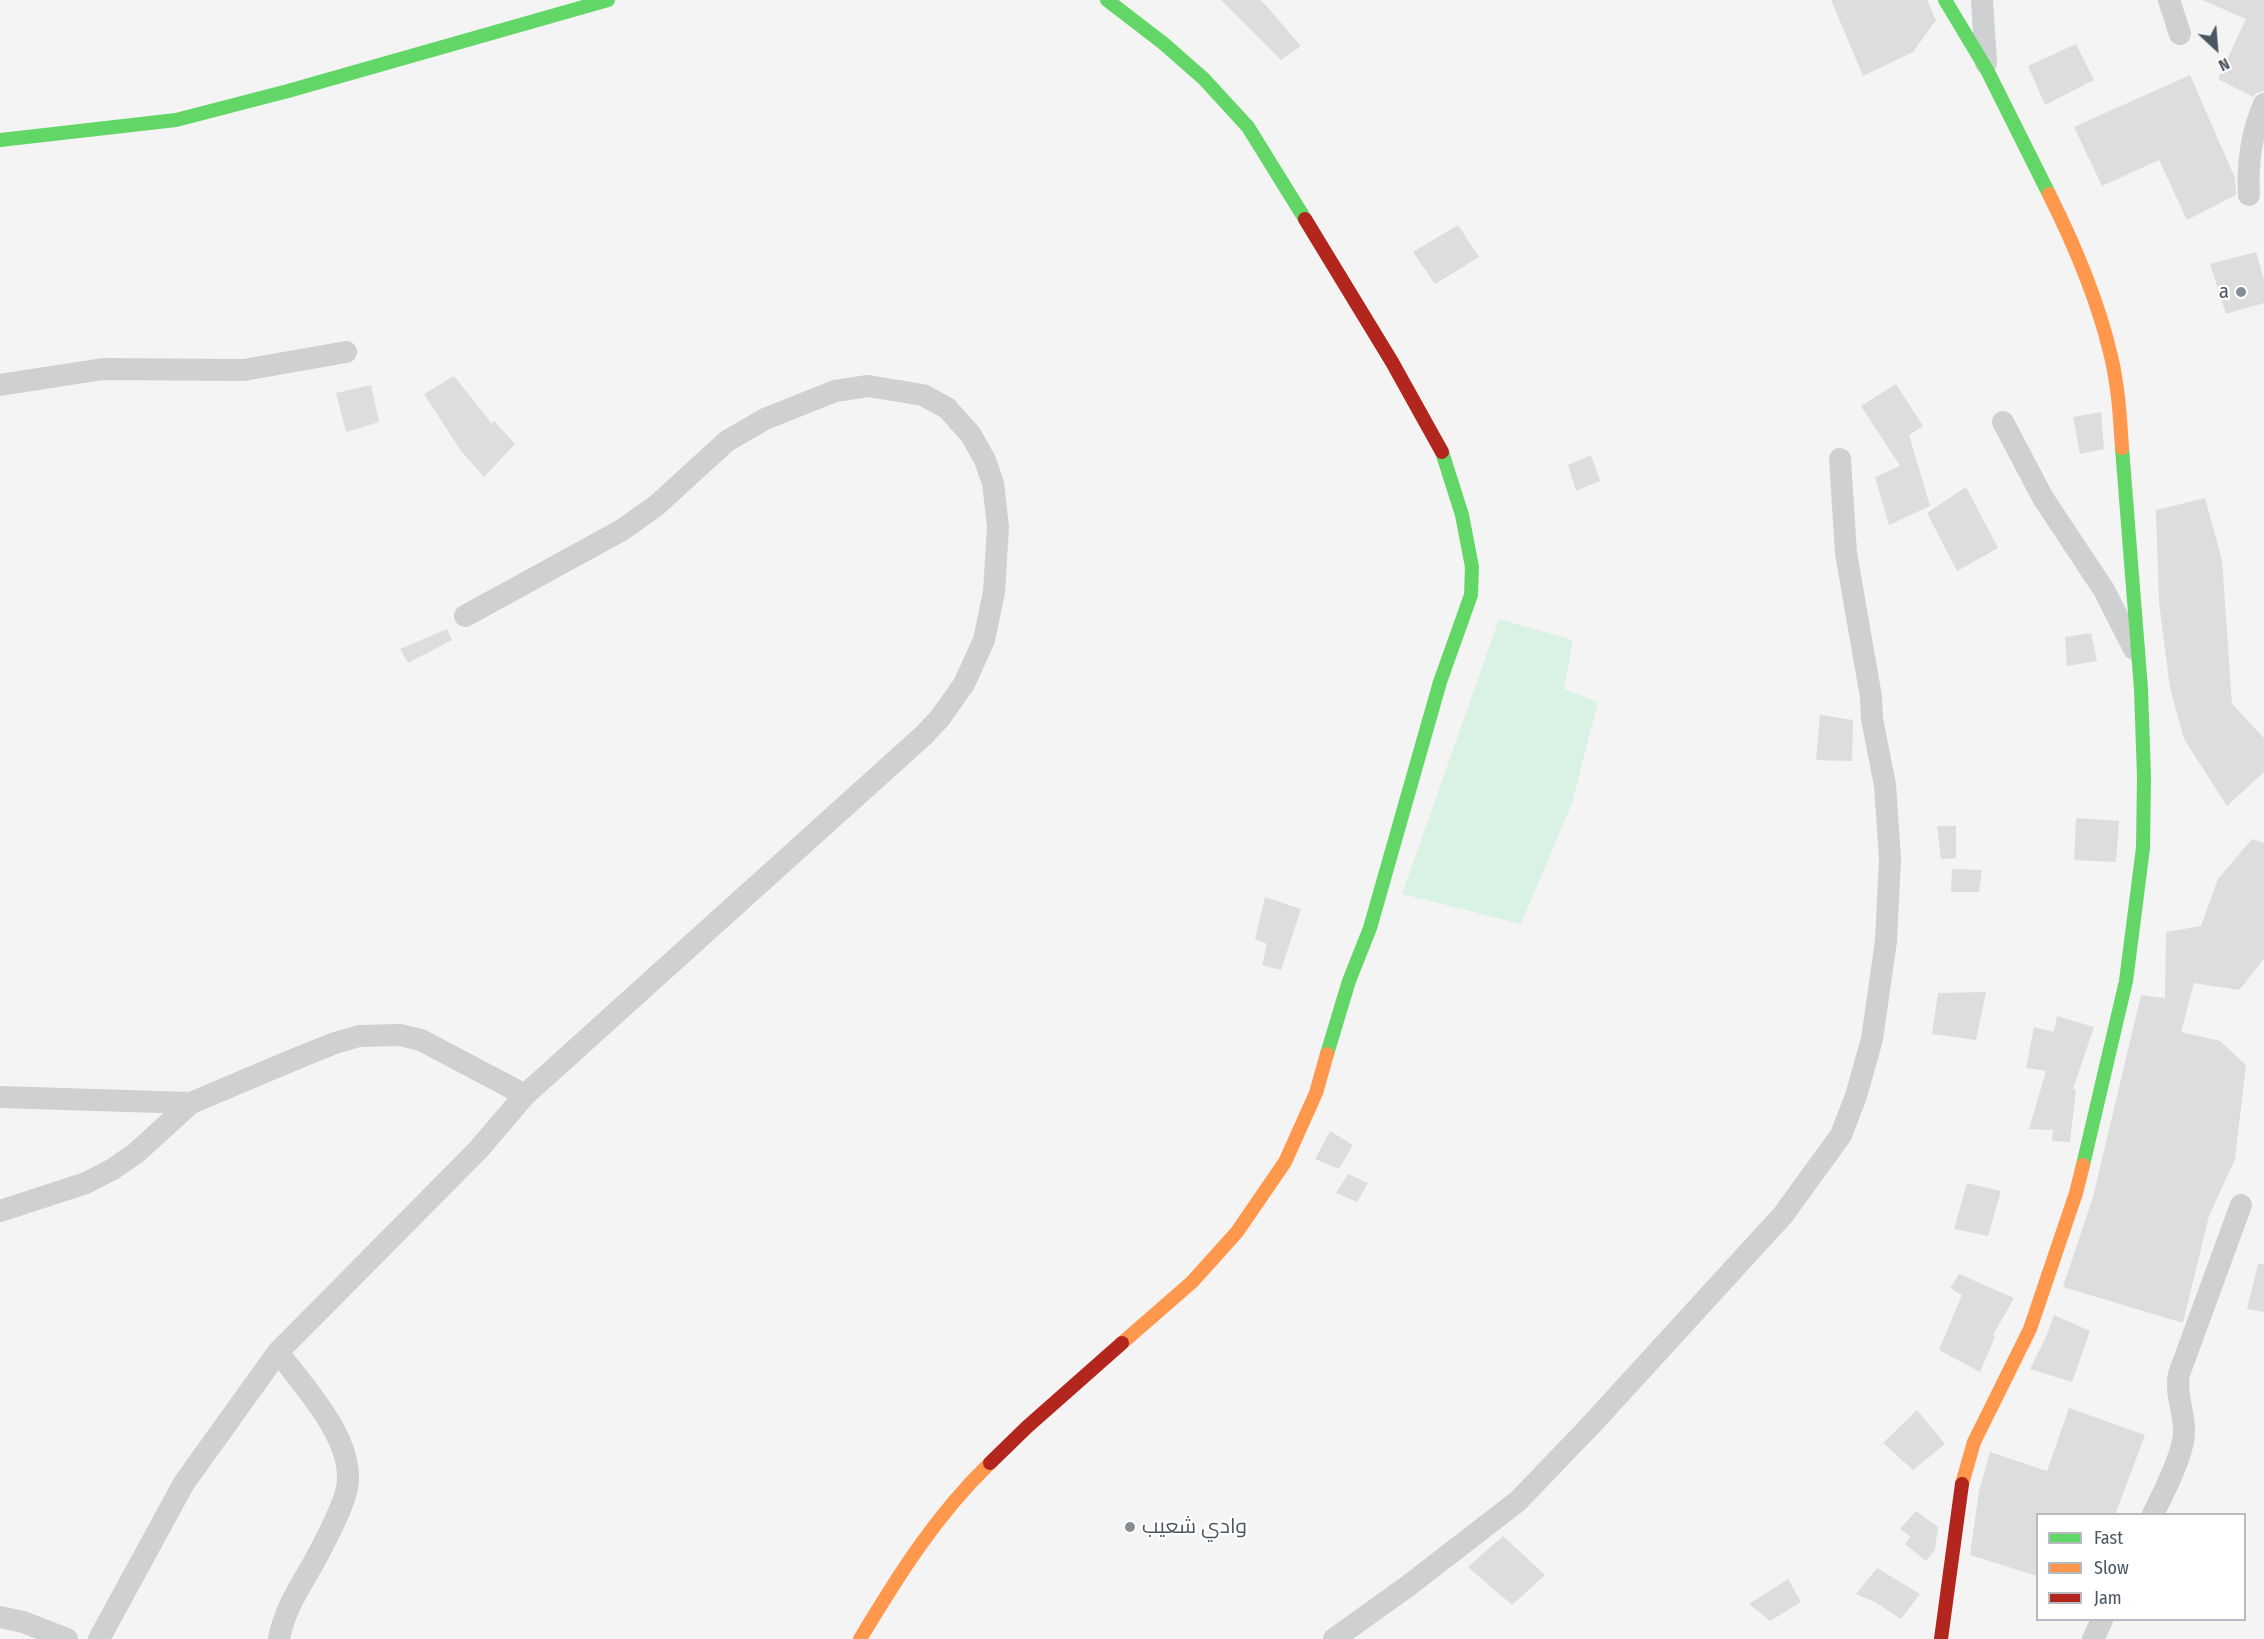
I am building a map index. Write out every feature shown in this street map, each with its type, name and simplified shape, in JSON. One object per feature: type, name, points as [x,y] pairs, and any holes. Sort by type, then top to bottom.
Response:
[{"type":"main road","points":[[0,140],[176,120],[288,91],[608,0]]},
{"type":"main road","points":[[860,1639],[908,1560],[968,1485],[1027,1427],[1192,1282],[1237,1232],[1285,1162],[1316,1093],[1349,981],[1370,928],[1440,682],[1472,595],[1472,567],[1462,515],[1448,467],[1432,431],[1248,127],[1204,79],[1163,43],[1107,0]]},
{"type":"main road","points":[[1941,1639],[1961,1487],[1974,1442],[2030,1329],[2076,1193],[2126,981],[2143,848],[2144,777],[2139,658],[2120,416],[2111,354],[2099,311],[2062,221],[1987,70],[1945,0]]},
{"type":"street","points":[[1982,0],[1987,70]]},
{"type":"street","points":[[2169,0],[2180,34]]},
{"type":"street","points":[[2249,195],[2249,150],[2264,104]]},
{"type":"street","points":[[0,386],[103,369],[244,370],[346,352]]},
{"type":"street","points":[[99,1639],[184,1483],[278,1352],[477,1150],[525,1095],[924,735],[952,702],[964,684],[984,640],[991,615],[998,527],[993,483],[985,460],[971,435],[947,408],[923,395],[868,386],[834,391],[765,419],[727,441],[657,505],[622,530],[465,616]]},
{"type":"street","points":[[2003,422],[2043,498],[2104,590],[2139,658]]},
{"type":"street","points":[[1334,1639],[1408,1586],[1518,1501],[1695,1314],[1783,1215],[1841,1135],[1856,1096],[1872,1039],[1886,941],[1890,859],[1885,785],[1872,719],[1865,661],[1846,553],[1840,459]]},
{"type":"street","points":[[0,1211],[86,1183],[113,1169],[136,1153],[191,1103],[335,1043],[359,1036],[400,1035],[421,1040],[525,1095]]},
{"type":"street","points":[[0,1096],[191,1103]]},
{"type":"street","points":[[2154,1513],[2183,1444],[2184,1430],[2177,1385],[2179,1374],[2241,1205]]},
{"type":"street","points":[[278,1352],[324,1413],[342,1448],[348,1468],[347,1488],[329,1533],[289,1608],[279,1639]]},
{"type":"street","points":[[0,1617],[23,1622],[67,1639]]},
{"type":"street","points":[[2093,1639],[2102,1621]]},
{"type":"green space","points":[[1499,619],[1573,640],[1564,689],[1598,702],[1572,803],[1521,924],[1402,894]]},
{"type":"building","points":[[1221,0],[1261,0],[1301,46],[1281,60]]},
{"type":"building","points":[[1831,0],[1927,0],[1936,20],[1913,52],[1863,76]]},
{"type":"building","points":[[2202,0],[2264,0],[2264,91],[2256,93],[2253,97],[2218,79],[2246,19]]},
{"type":"building","points":[[2076,44],[2094,80],[2045,105],[2028,66]]},
{"type":"building","points":[[2190,75],[2235,178],[2236,195],[2187,220],[2159,160],[2102,186],[2074,127]]},
{"type":"building","points":[[1458,225],[1479,257],[1435,284],[1413,252]]},
{"type":"building","name":"a","points":[[2256,252],[2264,280],[2264,303],[2226,314],[2210,264]]},
{"type":"building","points":[[454,376],[492,424],[494,421],[515,444],[484,477],[461,451],[424,394]]},
{"type":"building","points":[[1896,384],[1923,426],[1909,435],[1930,506],[1889,525],[1875,477],[1900,466],[1861,406]]},
{"type":"building","points":[[371,385],[379,422],[346,432],[336,393]]},
{"type":"building","points":[[2101,412],[2104,449],[2080,454],[2073,417]]},
{"type":"building","points":[[1591,455],[1600,481],[1576,491],[1568,465]]},
{"type":"building","points":[[1966,487],[1998,548],[1957,571],[1927,513]]},
{"type":"building","points":[[2205,498],[2222,560],[2232,704],[2264,738],[2264,772],[2227,806],[2184,739],[2170,688],[2159,602],[2156,510]]},
{"type":"building","points":[[447,629],[452,640],[408,663],[400,649]]},
{"type":"building","points":[[2091,633],[2097,661],[2067,666],[2065,637]]},
{"type":"building","points":[[1820,715],[1853,720],[1852,761],[1816,760]]},
{"type":"building","points":[[2076,818],[2119,821],[2116,862],[2074,860]]},
{"type":"building","points":[[1937,826],[1956,826],[1956,858],[1941,859]]},
{"type":"building","points":[[2252,839],[2264,843],[2264,959],[2239,990],[2194,983],[2181,1032],[2220,1041],[2246,1065],[2235,1159],[2209,1216],[2183,1323],[2063,1287],[2093,1197],[2141,995],[2165,998],[2166,932],[2201,926],[2218,879]]},
{"type":"building","points":[[1952,869],[1982,870],[1979,892],[1951,892]]},
{"type":"building","points":[[1265,897],[1301,909],[1281,970],[1262,965],[1267,944],[1255,939]]},
{"type":"building","points":[[1986,992],[1976,1040],[1932,1034],[1938,993]]},
{"type":"building","points":[[2057,1016],[2094,1027],[2073,1089],[2076,1090],[2070,1142],[2052,1141],[2053,1130],[2029,1129],[2046,1071],[2026,1068],[2034,1027],[2054,1032]]},
{"type":"building","points":[[1330,1131],[1353,1145],[1339,1169],[1315,1159]]},
{"type":"building","points":[[1348,1174],[1368,1183],[1357,1202],[1336,1193]]},
{"type":"building","points":[[1967,1183],[2001,1191],[1988,1236],[1954,1229]]},
{"type":"building","points":[[2258,1264],[2264,1264],[2264,1312],[2247,1309]]},
{"type":"building","points":[[1959,1274],[2014,1298],[1993,1335],[1995,1337],[1980,1372],[1939,1350],[1962,1295],[1950,1288]]},
{"type":"building","points":[[2054,1315],[2090,1331],[2072,1382],[2030,1369]]},
{"type":"building","points":[[2069,1408],[2145,1435],[2116,1513],[2036,1513],[2036,1576],[1970,1555],[1979,1491],[1990,1452],[2047,1471]]},
{"type":"building","points":[[1917,1410],[1945,1444],[1913,1470],[1883,1443]]},
{"type":"building","points":[[1916,1511],[1938,1527],[1935,1550],[1926,1561],[1905,1544],[1911,1537],[1900,1529]]},
{"type":"building","points":[[1503,1536],[1545,1575],[1512,1605],[1468,1567]]},
{"type":"building","points":[[1877,1568],[1920,1594],[1901,1619],[1875,1602],[1856,1594]]},
{"type":"building","points":[[1788,1579],[1801,1602],[1770,1621],[1749,1604]]},
{"type":"traffic: fast","points":[[0,140],[176,120],[288,91],[608,0]]},
{"type":"traffic: fast","points":[[1107,0],[1163,43],[1204,79],[1248,127],[1305,219]]},
{"type":"traffic: fast","points":[[1945,0],[1987,70],[2049,194]]},
{"type":"traffic: fast","points":[[2083,1165],[2126,981],[2143,848],[2144,777],[2141,689],[2122,448]]},
{"type":"traffic: fast","points":[[1327,1054],[1349,981],[1370,928],[1440,682],[1471,595],[1472,567],[1462,515],[1442,452]]},
{"type":"traffic: slow","points":[[2049,194],[2084,272],[2105,332],[2117,388],[2122,448]]},
{"type":"traffic: slow","points":[[1122,1343],[1192,1282],[1237,1232],[1285,1162],[1316,1093],[1327,1054]]},
{"type":"traffic: slow","points":[[1962,1484],[1974,1442],[2030,1329],[2076,1193],[2083,1165]]},
{"type":"traffic: slow","points":[[860,1639],[935,1525],[990,1463]]},
{"type":"traffic: jam","points":[[1305,219],[1392,362],[1442,452]]},
{"type":"traffic: jam","points":[[990,1463],[1122,1343]]},
{"type":"traffic: jam","points":[[1941,1639],[1962,1484]]},
{"type":"place","name":"a","points":[[2241,292]]},
{"type":"place","name":"وادي شعيب","points":[[1130,1527]]}]
